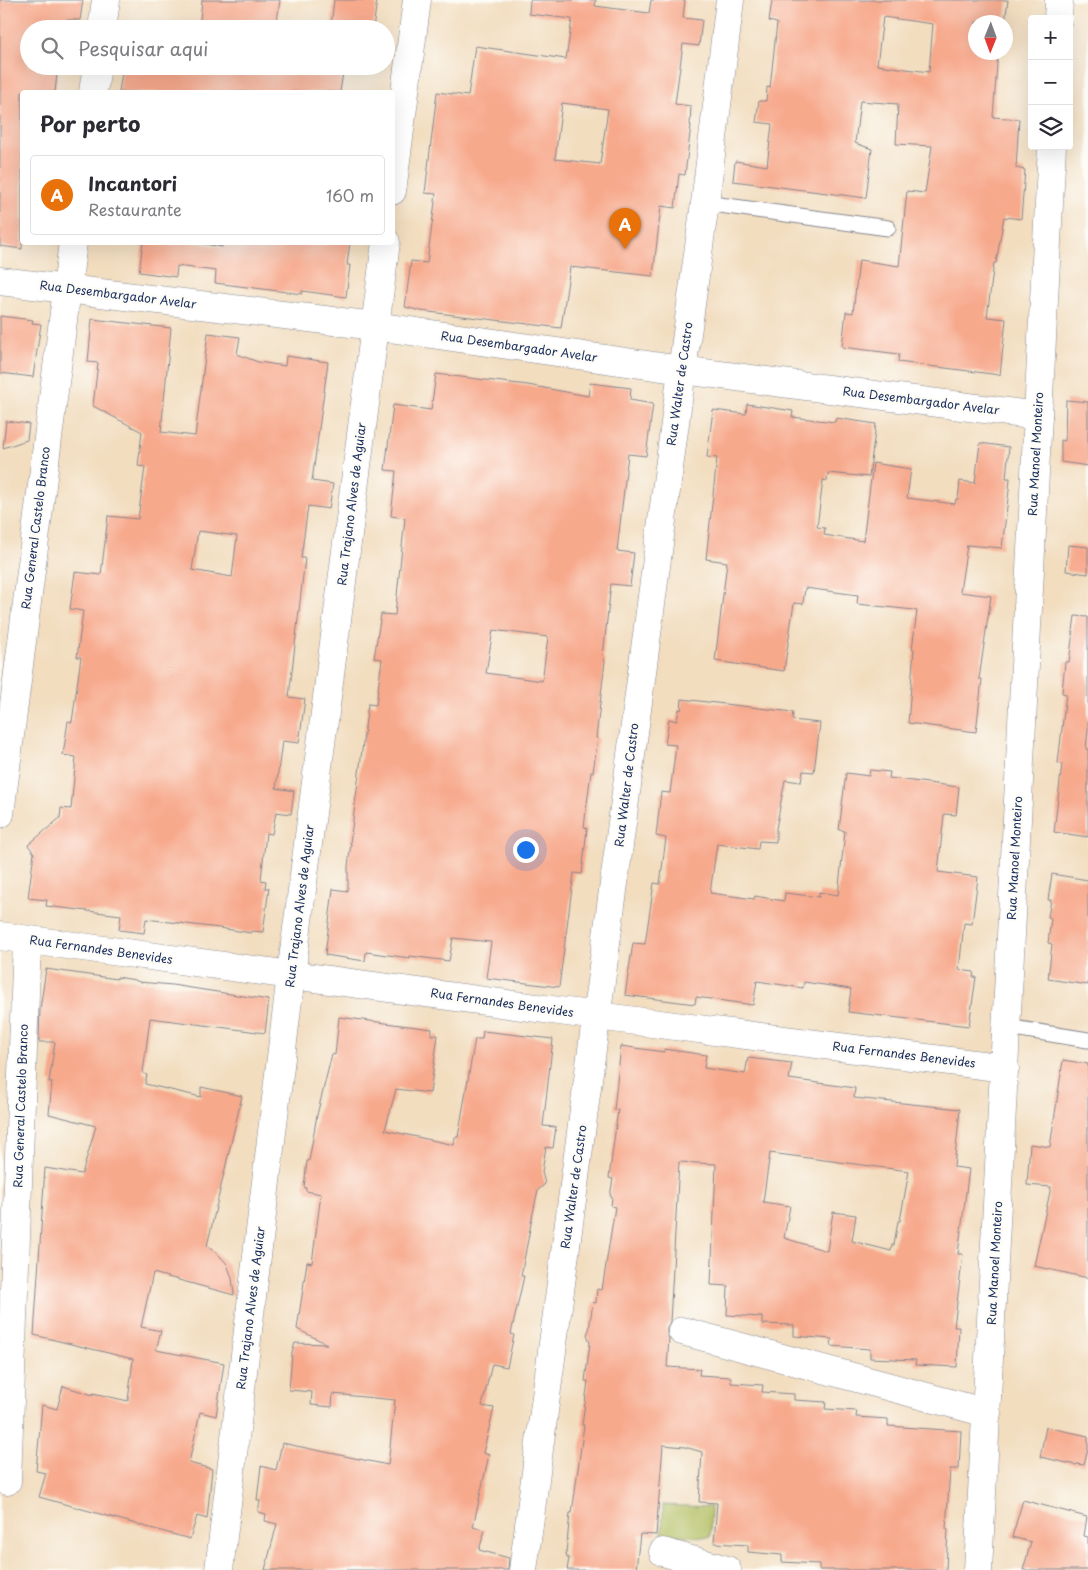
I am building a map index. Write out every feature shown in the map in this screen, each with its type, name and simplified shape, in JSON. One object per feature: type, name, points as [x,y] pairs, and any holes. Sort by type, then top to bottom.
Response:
[{"type":"street","points":[[103,20],[106,0]]},
{"type":"street","points":[[395,168],[417,0]]},
{"type":"street","name":"Rua Walter de Castro","points":[[523,1570],[705,203],[730,0]]},
{"type":"street","points":[[1058,15],[1059,0]]},
{"type":"street","points":[[93,90],[96,75]]},
{"type":"street","name":"Rua Manoel Monteiro","points":[[978,1570],[1052,150]]},
{"type":"street","name":"Rua General Castelo Branco","points":[[0,814],[73,245]]},
{"type":"street","name":"Rua Trajano Alves de Aguiar","points":[[219,1570],[291,975],[386,245]]},
{"type":"street","name":"Rua Desembargador Avelar","points":[[0,281],[375,326],[682,370],[1038,416]]},
{"type":"street","name":"Rua Fernandes Benevides","points":[[0,936],[597,1016],[1005,1068]]},
{"type":"street","name":"Rua General Castelo Branco","points":[[7,1481],[27,940]]},
{"type":"street","points":[[682,1331],[987,1413]]},
{"type":"street","points":[[663,1552],[727,1570]]},
{"type":"lane","points":[[705,203],[888,228]]},
{"type":"lane","points":[[1007,1027],[1088,1040]]},
{"type":"green space","points":[[663,1505],[711,1507],[710,1537],[662,1535]]},
{"type":"building","points":[[0,0],[83,0],[80,20],[20,20],[20,75],[57,75],[55,90],[20,90],[20,245],[22,245],[22,249],[0,246]]},
{"type":"building","points":[[202,0],[280,0],[277,20],[200,20]]},
{"type":"building","points":[[334,0],[377,0],[374,20],[332,20]]},
{"type":"building","points":[[530,0],[596,0],[595,6],[649,13],[651,0],[685,0],[683,18],[702,20],[699,46],[683,44],[675,104],[691,106],[691,125],[685,175],[679,174],[675,208],[661,206],[653,276],[570,267],[561,328],[421,311],[405,307],[411,261],[427,263],[436,194],[425,193],[437,92],[468,96],[475,46],[566,59],[572,19],[529,14]],"holes":[[[562,103],[608,109],[600,164],[555,159]]]},
{"type":"building","points":[[772,0],[1008,0],[1006,15],[968,15],[968,60],[997,60],[993,117],[1019,119],[1016,168],[1025,170],[1021,219],[1004,217],[996,263],[994,263],[987,317],[1006,319],[1000,375],[898,362],[899,354],[842,347],[846,312],[853,313],[859,260],[899,266],[907,191],[925,193],[932,146],[896,144],[898,104],[860,101],[855,143],[872,149],[866,198],[733,181],[735,161],[767,166],[772,124],[756,122],[759,101],[766,101],[767,87],[770,88],[777,23],[769,21]],"holes":[[[883,17],[933,24],[929,72],[877,65]]]},
{"type":"building","points":[[122,75],[343,75],[340,90],[119,90]]},
{"type":"building","points":[[143,245],[210,245],[222,247],[222,245],[350,245],[347,265],[350,265],[346,297],[302,291],[302,294],[215,283],[216,271],[177,266],[176,277],[139,272]]},
{"type":"building","points":[[0,316],[33,320],[32,323],[41,324],[33,377],[0,373]]},
{"type":"building","points":[[92,319],[171,328],[161,432],[195,436],[208,333],[240,337],[237,354],[258,362],[285,366],[286,356],[328,362],[312,481],[333,484],[329,509],[308,506],[301,558],[305,558],[289,697],[305,699],[299,743],[282,741],[276,788],[294,791],[291,814],[276,812],[272,834],[266,833],[261,880],[266,881],[265,888],[269,888],[263,932],[251,931],[251,933],[146,919],[144,933],[119,930],[121,915],[46,906],[47,900],[28,898],[34,853],[28,845],[60,818],[61,808],[71,809],[76,757],[63,755],[68,721],[72,722],[81,657],[77,657],[83,611],[70,609],[75,572],[101,575],[108,516],[138,519],[145,467],[138,466],[142,432],[93,406],[98,363],[88,362]],"holes":[[[198,531],[237,536],[232,577],[192,570]]]},
{"type":"building","points":[[436,374],[528,385],[588,396],[590,383],[631,388],[630,400],[653,404],[646,456],[628,454],[617,551],[634,553],[630,586],[611,584],[596,738],[598,738],[593,772],[591,772],[584,827],[587,828],[582,874],[574,873],[559,987],[486,978],[491,942],[453,938],[449,961],[366,952],[365,961],[325,955],[333,889],[348,891],[350,843],[368,704],[376,705],[382,659],[374,658],[381,614],[395,615],[405,518],[391,516],[396,471],[385,470],[393,405],[431,410]],"holes":[[[493,630],[548,637],[542,681],[486,673]]]},
{"type":"building","points":[[1066,400],[1088,402],[1088,466],[1061,462],[1061,440],[1065,441]]},
{"type":"building","points":[[747,404],[793,411],[792,417],[835,422],[836,418],[876,424],[869,477],[828,473],[827,481],[823,480],[817,527],[825,528],[824,535],[863,541],[873,463],[911,469],[907,498],[955,504],[956,499],[958,499],[960,481],[975,483],[980,443],[1009,447],[1006,478],[1010,478],[1002,548],[967,545],[960,592],[991,596],[979,679],[982,679],[976,732],[908,723],[914,649],[912,649],[917,611],[914,610],[857,604],[858,595],[805,588],[803,604],[794,603],[784,671],[715,661],[727,562],[706,559],[717,458],[707,457],[713,410],[746,414]]},
{"type":"building","points":[[6,421],[29,424],[27,440],[3,448]]},
{"type":"building","points":[[1068,545],[1088,547],[1088,574],[1066,571]]},
{"type":"building","points":[[1075,616],[1088,617],[1088,730],[1086,749],[1088,749],[1088,837],[1054,832],[1062,764],[1058,763],[1066,694],[1062,693],[1065,662],[1069,662]]},
{"type":"building","points":[[682,699],[793,712],[792,720],[820,723],[814,772],[803,771],[801,782],[785,780],[776,829],[776,842],[759,841],[758,849],[717,844],[710,893],[754,899],[755,896],[784,901],[785,893],[819,897],[819,892],[838,895],[845,831],[839,830],[846,773],[869,776],[870,770],[890,772],[889,778],[959,787],[956,815],[944,814],[938,872],[978,877],[972,924],[964,923],[959,970],[974,972],[973,977],[976,977],[969,1026],[848,1012],[851,989],[804,982],[803,988],[757,981],[753,1005],[696,997],[695,1004],[625,995],[633,943],[645,944],[654,883],[660,884],[666,838],[656,836],[661,792],[670,793],[676,745],[665,744],[669,719],[677,721]]},
{"type":"building","points":[[1052,874],[1088,880],[1088,985],[1048,979],[1052,944],[1048,943],[1051,918],[1048,917],[1051,900],[1048,900]]},
{"type":"building","points":[[46,969],[117,979],[117,977],[139,982],[172,985],[269,1000],[265,1033],[150,1018],[143,1073],[147,1075],[145,1084],[201,1097],[201,1087],[242,1096],[207,1246],[227,1264],[232,1278],[234,1295],[153,1273],[141,1327],[161,1331],[156,1350],[224,1363],[216,1416],[200,1412],[189,1463],[212,1469],[207,1519],[197,1516],[190,1539],[39,1497],[46,1473],[36,1471],[42,1405],[57,1409],[63,1386],[93,1395],[93,1393],[128,1401],[133,1359],[34,1335],[45,1168],[82,1174],[96,1126],[49,1114],[52,1082],[49,1082],[55,1042],[39,1042],[40,1009]]},
{"type":"building","points":[[339,1017],[432,1029],[431,1035],[438,1035],[430,1093],[396,1089],[385,1130],[454,1145],[455,1137],[458,1137],[475,1039],[482,1039],[483,1031],[553,1039],[543,1126],[556,1127],[553,1148],[546,1147],[542,1172],[545,1184],[538,1190],[533,1213],[521,1276],[524,1276],[511,1334],[514,1335],[507,1367],[492,1364],[482,1406],[494,1408],[483,1453],[489,1455],[473,1527],[485,1530],[479,1550],[509,1558],[508,1570],[265,1570],[277,1524],[265,1521],[266,1514],[258,1512],[260,1501],[257,1500],[261,1466],[276,1470],[282,1443],[388,1465],[395,1400],[333,1394],[332,1407],[311,1405],[312,1392],[289,1390],[292,1353],[295,1343],[327,1344],[297,1329],[307,1262],[312,1263],[321,1194],[306,1191],[304,1187],[307,1161],[309,1161],[317,1115],[332,1054],[335,1055]]},
{"type":"building","points":[[621,1046],[664,1052],[664,1049],[706,1055],[704,1068],[745,1074],[748,1058],[792,1063],[789,1079],[855,1088],[854,1098],[960,1109],[954,1167],[969,1169],[958,1254],[963,1254],[954,1327],[959,1327],[957,1367],[915,1365],[916,1360],[870,1358],[870,1349],[831,1346],[832,1339],[794,1336],[794,1325],[762,1324],[762,1317],[727,1315],[728,1286],[711,1285],[716,1164],[679,1162],[670,1322],[667,1327],[669,1338],[667,1367],[700,1369],[699,1375],[731,1377],[731,1383],[763,1385],[762,1392],[794,1394],[794,1400],[826,1402],[825,1409],[857,1411],[856,1417],[888,1419],[888,1426],[961,1431],[959,1469],[950,1469],[946,1529],[948,1529],[946,1570],[819,1570],[819,1564],[782,1562],[782,1555],[748,1552],[748,1545],[714,1543],[717,1503],[699,1502],[702,1452],[685,1447],[663,1445],[656,1535],[640,1534],[636,1570],[567,1570],[569,1558],[567,1558],[566,1553],[570,1513],[572,1513],[584,1425],[582,1425],[588,1381],[585,1381],[590,1343],[587,1334],[593,1302],[596,1303],[597,1289],[602,1290],[615,1207],[611,1206],[612,1197],[610,1196],[613,1179],[609,1178],[618,1110],[614,1110]],"holes":[[[770,1153],[909,1171],[900,1221],[898,1221],[894,1245],[892,1245],[891,1251],[852,1241],[856,1215],[833,1212],[827,1251],[784,1238],[790,1206],[763,1202]]]},
{"type":"building","points":[[1063,1060],[1088,1064],[1088,1278],[1034,1266],[1051,1187],[1027,1185],[1030,1144],[1050,1147]]},
{"type":"building","points":[[1046,1427],[1088,1436],[1088,1449],[1084,1465],[1040,1457]]},
{"type":"building","points":[[1023,1500],[1087,1517],[1084,1536],[1088,1537],[1088,1570],[1023,1570],[1031,1542],[1012,1537]]},
{"type":"place","name":"Incantori","points":[[625,249]]}]
